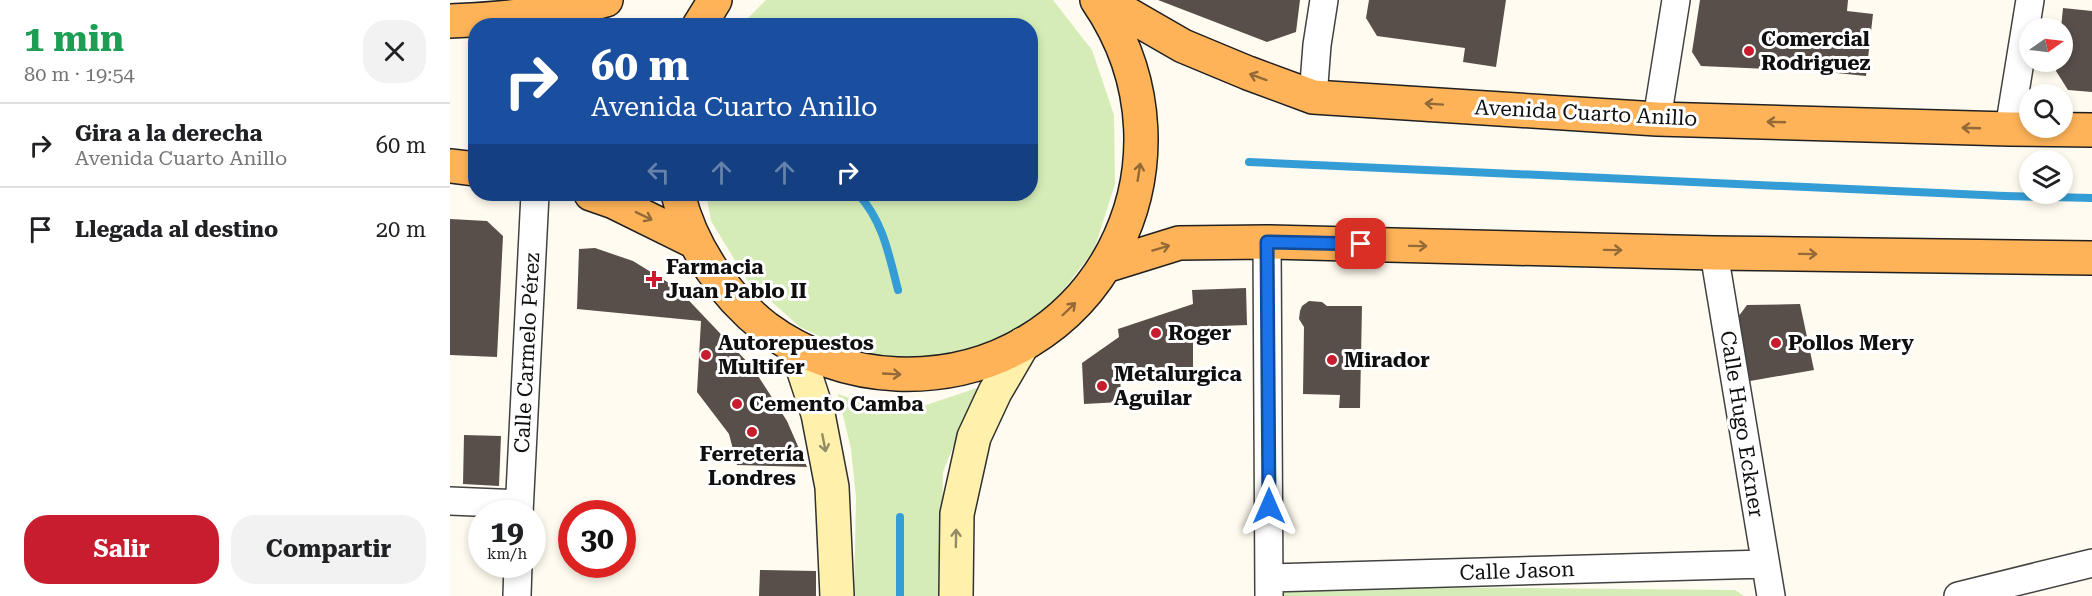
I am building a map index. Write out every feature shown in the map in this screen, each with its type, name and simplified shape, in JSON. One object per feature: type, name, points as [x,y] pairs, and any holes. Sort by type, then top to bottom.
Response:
[{"type":"highway","points":[[704,18],[715,0]]},
{"type":"highway","points":[[680,201],[695,242],[721,284],[755,319],[796,347],[818,357],[852,368],[886,374],[934,373],[980,363],[1023,344],[1069,310],[1094,281],[1105,266],[1125,226],[1132,205],[1141,162],[1138,95],[1126,53],[1097,0]]},
{"type":"highway","name":"Avenida Cuarto Anillo","points":[[1103,0],[1183,46],[1248,74],[1313,97],[1657,119],[2092,130]]},
{"type":"highway","points":[[498,18],[594,2]]},
{"type":"highway","points":[[450,21],[468,20]]},
{"type":"highway","points":[[450,166],[468,168]]},
{"type":"highway","points":[[612,201],[695,242]]},
{"type":"highway","points":[[1105,266],[1179,243],[1267,242],[1714,253],[2092,258]]},
{"type":"main road","points":[[956,596],[957,514],[974,437],[995,392],[1023,344]]},
{"type":"main road","points":[[796,347],[818,414],[832,487],[837,596]]},
{"type":"street","points":[[1313,97],[1317,45],[1324,0]]},
{"type":"street","points":[[1657,119],[1676,0]]},
{"type":"street","points":[[2009,129],[2030,0]]},
{"type":"street","name":"Calle Carmelo Pérez","points":[[519,500],[535,201]]},
{"type":"street","points":[[1267,242],[1269,587]]},
{"type":"street","name":"Calle Hugo Eckner","points":[[1714,253],[1771,596]]},
{"type":"street","points":[[450,501],[468,503]]},
{"type":"street","name":"Calle Jason","points":[[1269,587],[1765,564]]},
{"type":"street","points":[[1958,596],[2092,564]]},
{"type":"street","points":[[517,596],[518,578]]},
{"type":"green space","points":[[766,0],[1053,0],[1092,50],[1114,115],[1115,184],[1094,250],[1052,305],[994,343],[927,360],[859,355],[800,327],[747,280],[711,221],[707,201],[1038,201],[1038,18],[748,18]]},
{"type":"green space","points":[[977,388],[943,472],[941,596],[854,596],[856,497],[851,449],[838,394],[869,405],[923,406]]},
{"type":"green space","points":[[1302,586],[1735,590],[1744,596],[1282,596],[1286,590]]},
{"type":"building","points":[[1158,0],[1300,0],[1296,32],[1267,42]]},
{"type":"building","points":[[1369,0],[1506,0],[1496,67],[1463,62],[1465,48],[1377,36],[1366,18]]},
{"type":"building","points":[[1700,0],[1848,0],[1847,11],[1873,14],[1866,76],[1817,71],[1701,66],[1692,52]]},
{"type":"building","points":[[2063,8],[2092,11],[2092,92],[2073,90],[2073,84],[2064,84],[2057,72],[2073,72],[2073,18],[2062,18]]},
{"type":"building","points":[[450,219],[487,221],[503,236],[497,357],[450,355]]},
{"type":"building","points":[[595,248],[633,261],[677,288],[753,368],[787,421],[807,467],[737,465],[729,434],[697,392],[701,321],[577,309],[579,249]]},
{"type":"building","points":[[1246,288],[1247,325],[1193,327],[1193,368],[1120,369],[1121,402],[1084,404],[1082,363],[1119,337],[1118,329],[1193,304],[1192,290]]},
{"type":"building","name":"Mirador","points":[[1309,301],[1322,302],[1327,306],[1362,306],[1360,408],[1339,408],[1340,395],[1303,394],[1304,327],[1299,319],[1302,306]]},
{"type":"building","name":"Pollos Mery","points":[[1800,304],[1814,370],[1750,381],[1738,317],[1747,305]]},
{"type":"building","points":[[464,435],[501,436],[499,486],[463,484]]},
{"type":"building","points":[[760,570],[816,571],[816,596],[759,596]]},
{"type":"waterway","points":[[1249,162],[2092,198]]},
{"type":"waterway","points":[[864,201],[879,227],[898,290]]},
{"type":"waterway","points":[[900,517],[900,596]]},
{"type":"place","name":"Comercial Rodriguez","points":[[1749,51]]},
{"type":"place","name":"Farmacia Juan Pablo II","points":[[654,279]]},
{"type":"place","name":"Roger","points":[[1156,333]]},
{"type":"place","name":"Pollos Mery","points":[[1776,343]]},
{"type":"place","name":"Autorepuestos Multifer","points":[[706,355]]},
{"type":"place","name":"Mirador","points":[[1332,360]]},
{"type":"place","name":"Metalurgica Aguilar","points":[[1102,386]]},
{"type":"place","name":"Cemento Camba","points":[[737,404]]},
{"type":"place","name":"Ferretería Londres","points":[[752,432]]},
{"type":"route","points":[[1269,506],[1267,242],[1361,244]]}]
